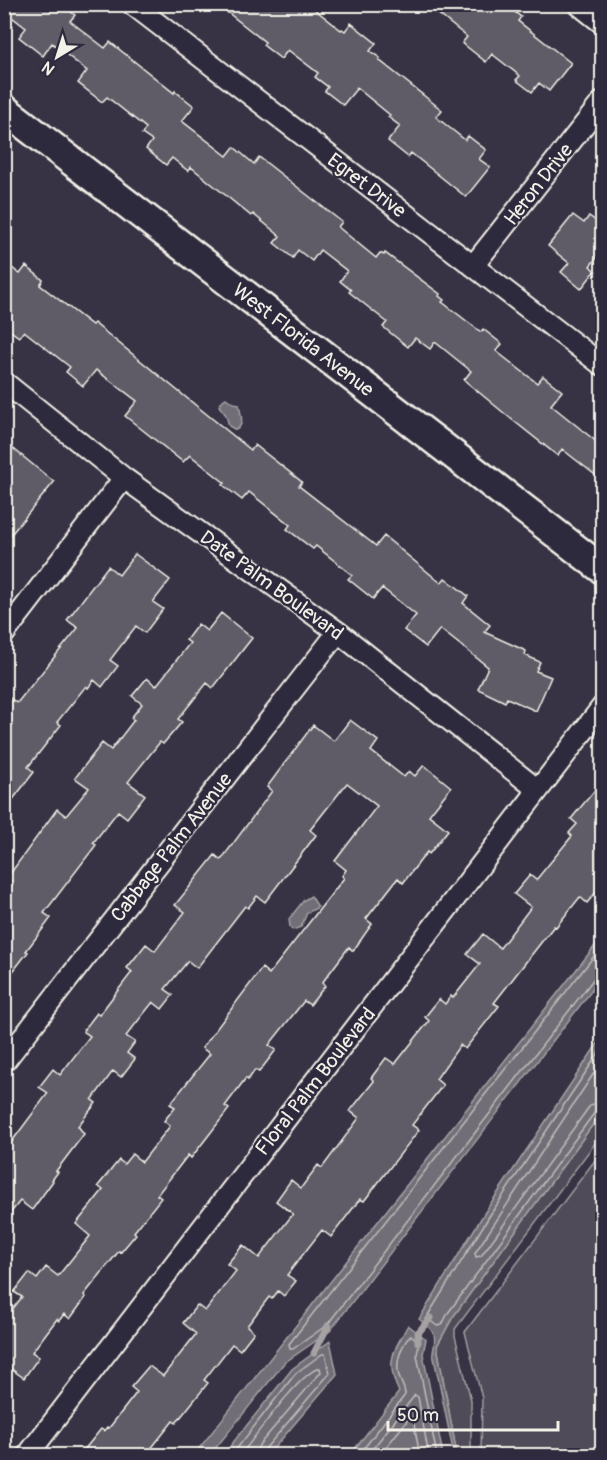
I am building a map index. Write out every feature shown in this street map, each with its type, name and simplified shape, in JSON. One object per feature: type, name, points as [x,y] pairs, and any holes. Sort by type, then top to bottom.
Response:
[{"type":"street","name":"Egret Drive","points":[[132,4],[603,365]]},
{"type":"street","points":[[578,4],[603,23]]},
{"type":"street","name":"Heron Drive","points":[[473,266],[603,102]]},
{"type":"street","name":"West Florida Avenue","points":[[4,109],[603,569]]},
{"type":"street","name":"Date Palm Boulevard","points":[[4,382],[124,478],[338,632],[538,790]]},
{"type":"street","points":[[4,634],[124,478]]},
{"type":"street","name":"Cabbage Palm Avenue","points":[[4,1062],[338,632]]},
{"type":"street","name":"Floral Palm Boulevard","points":[[27,1455],[603,706]]},
{"type":"shaded area","points":[[602,1112],[602,1134],[455,1329],[471,1400],[471,1455],[457,1455],[437,1346],[453,1317]]},
{"type":"shaded area","points":[[602,1151],[602,1455],[481,1455],[482,1398],[465,1332]]},
{"type":"water","points":[[226,398],[239,404],[242,421],[236,430],[229,426],[226,415],[219,406]]},
{"type":"water","points":[[311,896],[318,907],[307,913],[301,927],[293,930],[289,919],[304,900]]},
{"type":"water","points":[[602,937],[602,977],[330,1331],[284,1363],[210,1455],[194,1455]]},
{"type":"water","points":[[602,1037],[602,1112],[453,1317],[437,1346],[457,1455],[454,1455],[433,1353],[435,1336],[432,1330],[419,1319],[485,1212]]},
{"type":"water","points":[[408,1325],[426,1339],[423,1354],[443,1455],[350,1455],[399,1392],[392,1373],[393,1357]]},
{"type":"water","points":[[330,1341],[337,1374],[268,1455],[223,1455],[292,1369]]},
{"type":"building","points":[[4,4],[61,4],[75,15],[70,21],[105,48],[110,42],[194,106],[182,121],[227,156],[234,147],[254,164],[259,157],[342,222],[338,227],[376,258],[380,253],[384,255],[385,253],[440,294],[439,296],[444,300],[442,302],[481,332],[483,329],[502,344],[496,351],[537,383],[543,376],[562,391],[551,405],[603,447],[603,481],[562,449],[558,456],[464,380],[471,371],[435,342],[430,349],[415,338],[408,347],[383,327],[387,322],[349,292],[351,290],[340,281],[347,271],[320,250],[312,261],[298,250],[293,258],[274,243],[280,236],[253,214],[251,216],[191,167],[188,171],[172,158],[166,165],[146,149],[152,141],[142,134],[146,128],[107,97],[102,102],[78,83],[87,71],[52,43],[43,56],[19,37],[26,28],[4,11]]},
{"type":"building","points":[[217,4],[308,4],[341,30],[345,31],[351,23],[376,43],[370,51],[380,58],[379,60],[442,110],[436,117],[465,140],[468,136],[486,150],[479,159],[490,167],[466,197],[411,153],[408,157],[388,141],[400,126],[357,88],[343,105],[325,91],[328,87],[315,77],[318,73],[288,50],[281,59],[263,45],[265,42]]},
{"type":"building","points":[[426,4],[505,4],[521,17],[518,21],[571,63],[549,91],[539,83],[532,92],[516,80],[520,76],[492,54],[486,62],[462,43],[467,37]]},
{"type":"building","points":[[573,215],[584,223],[589,216],[603,226],[603,250],[590,266],[595,271],[581,289],[561,272],[569,263],[548,246]]},
{"type":"building","points":[[4,262],[20,274],[26,266],[43,280],[40,285],[92,325],[94,323],[251,450],[255,445],[302,482],[299,486],[376,546],[384,536],[441,583],[445,578],[468,596],[463,603],[490,625],[484,632],[526,651],[525,655],[540,662],[536,671],[551,677],[536,711],[507,698],[505,702],[478,689],[488,667],[440,629],[426,647],[404,630],[416,615],[382,588],[373,599],[348,579],[352,575],[316,546],[313,549],[287,529],[290,525],[249,492],[242,500],[190,455],[183,462],[125,416],[137,401],[96,370],[83,386],[66,372],[70,367],[24,331],[19,337],[4,326]]},
{"type":"building","points":[[4,441],[54,482],[4,543]]},
{"type":"building","points":[[135,554],[170,580],[153,602],[163,609],[145,633],[136,626],[110,660],[118,666],[102,687],[94,680],[88,688],[86,686],[57,722],[61,725],[28,767],[34,772],[4,811],[4,694],[17,703],[78,628],[67,620],[108,566],[119,575]]},
{"type":"building","points":[[221,613],[252,638],[213,688],[207,683],[178,719],[182,722],[163,744],[160,742],[128,782],[145,795],[127,818],[118,811],[93,843],[96,845],[44,913],[51,918],[4,983],[4,894],[13,883],[7,878],[57,809],[66,816],[89,788],[75,778],[102,743],[111,750],[134,720],[131,718],[142,704],[132,696],[147,678],[156,686],[190,643],[186,640],[198,624],[207,631]]},
{"type":"building","points":[[350,720],[378,741],[371,751],[404,777],[409,771],[415,776],[424,765],[451,787],[429,815],[448,830],[403,883],[398,878],[366,919],[372,924],[353,951],[349,947],[322,983],[325,986],[310,1005],[304,1001],[269,1045],[276,1050],[259,1072],[255,1070],[248,1080],[246,1078],[225,1106],[229,1109],[191,1158],[188,1155],[157,1195],[161,1198],[134,1232],[136,1234],[121,1252],[119,1251],[84,1295],[86,1297],[70,1319],[64,1314],[59,1321],[57,1319],[32,1352],[39,1357],[24,1378],[4,1364],[4,1320],[22,1297],[14,1292],[29,1273],[37,1279],[46,1267],[58,1276],[90,1236],[76,1224],[103,1190],[98,1186],[119,1160],[124,1164],[132,1154],[142,1162],[170,1126],[164,1121],[175,1107],[170,1104],[210,1054],[202,1048],[262,968],[269,974],[344,878],[342,876],[346,870],[335,861],[377,806],[347,783],[310,830],[316,835],[265,902],[257,896],[248,908],[245,906],[197,968],[188,961],[165,989],[173,995],[162,1009],[153,1002],[126,1036],[135,1042],[127,1053],[135,1059],[121,1077],[113,1071],[92,1100],[96,1103],[78,1126],[84,1134],[56,1171],[58,1172],[53,1181],[32,1210],[20,1201],[4,1221],[4,1152],[48,1093],[39,1087],[53,1069],[60,1075],[90,1036],[83,1031],[97,1013],[99,1015],[132,972],[127,968],[146,944],[155,951],[185,912],[175,905],[215,855],[221,860],[272,791],[267,787],[313,725],[334,741]]},
{"type":"building","points":[[603,780],[603,884],[587,903],[580,897],[556,927],[554,926],[494,1003],[499,1006],[465,1049],[460,1045],[436,1079],[443,1085],[412,1125],[419,1130],[364,1201],[360,1199],[331,1237],[322,1230],[287,1275],[296,1281],[284,1296],[278,1291],[272,1299],[269,1297],[247,1326],[254,1332],[240,1350],[232,1344],[204,1380],[208,1383],[176,1423],[173,1421],[146,1455],[80,1455],[101,1429],[104,1431],[107,1427],[109,1428],[137,1392],[131,1387],[149,1366],[163,1376],[196,1334],[183,1323],[197,1305],[205,1311],[236,1271],[227,1264],[243,1245],[259,1258],[293,1214],[276,1201],[291,1180],[301,1188],[318,1165],[322,1168],[359,1118],[350,1111],[374,1081],[371,1078],[386,1058],[395,1064],[429,1021],[425,1017],[439,999],[445,1004],[451,996],[453,998],[480,964],[467,954],[483,934],[500,948],[531,907],[514,894],[530,875],[536,880],[572,836],[569,833],[577,824],[571,819]]},
{"type":"waterway","points":[[418,1342],[418,1333],[430,1318]]},
{"type":"waterway","points":[[314,1353],[328,1326]]}]
